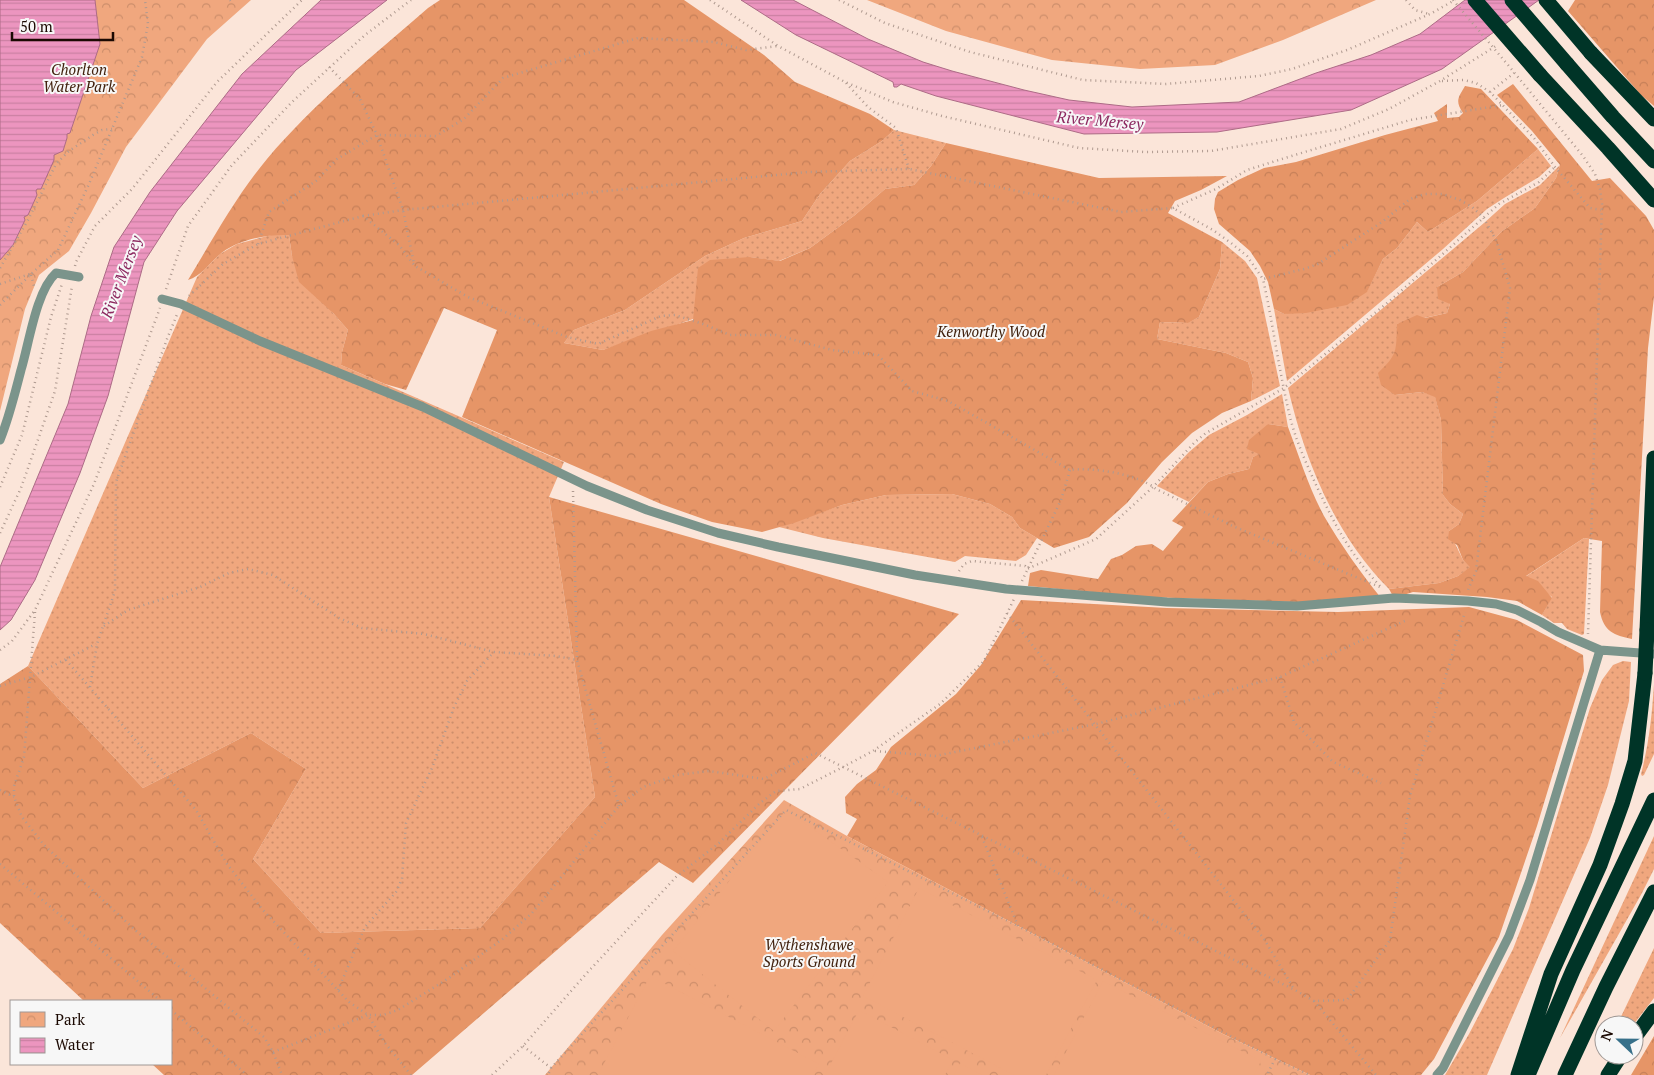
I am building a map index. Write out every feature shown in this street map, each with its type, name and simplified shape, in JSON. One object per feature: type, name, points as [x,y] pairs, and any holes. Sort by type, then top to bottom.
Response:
[{"type":"highway","points":[[1475,0],[1540,75],[1654,200]]},
{"type":"highway","points":[[1512,0],[1613,117],[1654,161]]},
{"type":"highway","points":[[1546,0],[1591,53],[1654,119]]},
{"type":"highway","points":[[1518,1075],[1551,974],[1600,865],[1635,761],[1645,673],[1654,458]]},
{"type":"highway","points":[[1528,1075],[1573,970],[1654,800]]},
{"type":"highway","points":[[1565,1075],[1606,987],[1654,892]]},
{"type":"highway","points":[[1644,1024],[1654,1010]]},
{"type":"lane","points":[[0,440],[44,289],[56,273],[73,275]]},
{"type":"lane","points":[[162,299],[181,304],[260,341],[423,407],[572,478],[647,510],[718,533],[915,575],[1018,590],[1167,602],[1297,606],[1394,598],[1496,604],[1517,610],[1558,632],[1600,650],[1654,654]]},
{"type":"lane","points":[[1437,1075],[1443,1068],[1509,936],[1530,880],[1600,650]]},
{"type":"path","points":[[0,305],[58,250],[142,58],[148,24],[145,0]]},
{"type":"path","points":[[230,0],[233,3]]},
{"type":"path","points":[[0,533],[21,488],[55,390],[76,262],[95,226],[132,189],[217,82],[302,0]]},
{"type":"path","points":[[0,650],[12,641],[35,610],[94,484],[161,306],[188,226],[232,165],[292,102],[364,35],[411,0]]},
{"type":"path","points":[[710,0],[778,46],[845,82],[893,102],[942,116],[1079,148],[1145,152],[1211,152],[1341,129],[1389,108],[1440,81],[1464,80],[1490,92],[1534,138],[1555,167],[1590,208],[1601,210]]},
{"type":"path","points":[[839,0],[885,23],[970,52],[1083,80],[1165,84],[1259,76],[1292,69],[1347,50],[1430,14],[1454,0],[1583,156],[1595,174],[1600,189],[1601,210],[1588,646]]},
{"type":"path","points":[[1406,0],[1414,10],[1430,14]]},
{"type":"path","points":[[258,244],[269,212],[316,181],[337,160],[377,135],[436,136],[464,119],[504,78],[638,38],[714,42],[746,50],[778,46]]},
{"type":"path","points":[[330,67],[360,99],[377,135],[403,210],[415,266]]},
{"type":"path","points":[[1490,92],[1514,73]]},
{"type":"path","points":[[845,82],[868,107],[896,128],[909,169]]},
{"type":"path","points":[[90,687],[97,644],[115,591],[116,482],[166,339],[181,304],[223,264],[258,244],[363,216],[403,210],[808,172],[909,169],[1121,212],[1173,208],[1216,189],[1247,170],[1285,158],[1410,120],[1502,105]]},
{"type":"path","points":[[0,268],[28,220],[56,164],[93,135],[102,130],[112,129]]},
{"type":"path","points":[[1027,570],[1096,539],[1153,487],[1195,442],[1206,433],[1284,388],[1392,299],[1451,248],[1483,217],[1499,204],[1539,182],[1555,167]]},
{"type":"path","points":[[1263,279],[1318,264],[1382,222],[1410,199],[1425,194],[1443,194],[1460,200],[1472,207],[1483,217],[1496,240],[1510,288],[1476,571],[1410,796],[1390,940],[1347,1000],[1314,1002]]},
{"type":"path","points":[[363,216],[399,244],[415,266],[468,297],[567,337],[598,344],[662,316],[674,315],[730,336],[776,335],[832,350],[878,355],[912,391],[948,401],[1070,470],[1081,468],[1104,470],[1124,475],[1235,527],[1382,588],[1363,568],[1344,541],[1333,522],[1304,458],[1290,418],[1263,279],[1247,256],[1231,243],[1213,230],[1173,208]]},
{"type":"path","points":[[0,284],[32,274]]},
{"type":"path","points":[[0,487],[22,435],[51,317],[73,275]]},
{"type":"path","points":[[492,1075],[523,1046],[586,974],[676,877],[719,843],[760,802],[776,791],[800,788],[873,751],[940,704],[984,661],[1061,500],[1070,470]]},
{"type":"path","points":[[572,478],[577,660],[619,806]]},
{"type":"path","points":[[954,581],[964,564],[972,561],[1025,566],[1027,570]]},
{"type":"path","points":[[0,686],[31,677],[97,644],[104,625],[128,610],[200,587],[229,573],[248,569],[273,575],[339,618],[362,628],[424,634],[494,652],[556,656],[577,660]]},
{"type":"path","points":[[35,610],[24,757],[14,786],[14,797],[22,817],[44,845],[134,930],[264,1037],[273,1052],[282,1075]]},
{"type":"path","points":[[1007,613],[1264,939],[1295,990]]},
{"type":"path","points":[[873,751],[935,756],[1096,724],[1280,677],[1407,620]]},
{"type":"path","points":[[338,990],[365,927],[396,892],[402,880],[406,822],[432,768],[454,706],[467,681],[494,652]]},
{"type":"path","points":[[66,660],[196,810],[227,864],[262,908],[349,1002],[368,1014],[385,1043],[411,1075]]},
{"type":"path","points":[[1280,677],[1294,722],[1332,762],[1381,783]]},
{"type":"path","points":[[273,1052],[368,1014],[382,1015],[398,1010],[449,978],[504,938],[532,912],[619,806],[643,788],[677,775],[709,771],[764,779],[816,753],[1295,990],[1314,1002],[1376,1075]]},
{"type":"path","points":[[0,790],[14,797]]},
{"type":"path","points":[[548,1075],[551,1068],[786,810],[1018,926],[1275,1059],[1310,1075]]},
{"type":"path","points":[[981,835],[1018,926]]},
{"type":"path","points":[[0,864],[160,1000]]},
{"type":"path","points":[[172,1011],[247,1075]]},
{"type":"path","points":[[523,1046],[551,1068]]},
{"type":"path","points":[[1267,1075],[1275,1059]]},
{"type":"green space","name":"Chorlton Water Park","points":[[0,0],[251,0],[207,39],[126,147],[69,251],[39,275],[25,309],[0,411]]},
{"type":"green space","name":"Kenworthy Wood","points":[[440,0],[684,0],[764,55],[795,82],[870,114],[894,130],[882,141],[850,161],[820,194],[802,221],[744,238],[705,256],[625,310],[574,330],[564,343],[603,350],[651,331],[693,320],[698,268],[710,260],[750,257],[780,261],[810,248],[855,215],[885,189],[914,185],[931,166],[946,143],[1099,178],[1227,176],[1175,201],[1168,213],[1222,242],[1220,269],[1199,317],[1188,323],[1160,322],[1157,339],[1226,353],[1248,362],[1253,378],[1251,401],[1222,413],[1192,433],[1162,462],[1127,503],[1089,537],[1054,548],[1020,528],[1012,517],[990,504],[952,494],[886,495],[842,505],[794,523],[762,532],[712,522],[661,504],[462,417],[497,330],[444,308],[406,390],[385,384],[341,365],[342,352],[348,330],[333,313],[299,282],[289,235],[261,237],[233,246],[225,250],[201,273],[188,280],[245,188],[285,138],[344,80],[428,8]]},
{"type":"green space","points":[[867,0],[1376,0],[1283,40],[1215,65],[1140,69],[1052,60],[946,31]]},
{"type":"green space","points":[[1575,0],[1654,0],[1654,106],[1641,95],[1568,11]]},
{"type":"green space","points":[[1513,84],[1592,181],[1610,178],[1646,216],[1654,230],[1654,297],[1648,348],[1632,639],[1611,632],[1602,619],[1600,612],[1602,541],[1584,538],[1526,576],[1538,581],[1552,598],[1542,615],[1517,601],[1413,592],[1394,598],[1389,589],[1439,583],[1458,576],[1470,567],[1463,560],[1457,545],[1448,539],[1449,531],[1459,524],[1463,514],[1450,504],[1443,495],[1441,420],[1435,397],[1422,392],[1395,395],[1381,385],[1378,373],[1395,352],[1397,324],[1417,315],[1425,318],[1447,313],[1450,304],[1438,299],[1437,287],[1463,272],[1501,232],[1535,208],[1556,178],[1560,165],[1532,131],[1497,95]]},
{"type":"green space","points":[[1465,86],[1481,89],[1538,149],[1477,201],[1428,232],[1417,222],[1397,248],[1383,259],[1367,292],[1347,305],[1306,313],[1284,314],[1274,309],[1268,282],[1260,266],[1250,251],[1219,224],[1214,209],[1218,192],[1264,168],[1296,162],[1438,121],[1434,113],[1447,104],[1447,118],[1459,117],[1463,113],[1458,100]]},
{"type":"green space","points":[[894,130],[946,143],[931,166],[914,185],[885,189],[855,215],[810,248],[779,261],[750,257],[693,319],[603,350],[564,343],[574,330],[625,310],[705,256],[744,238],[802,221],[820,194],[850,161],[882,141]]},
{"type":"green space","points":[[1538,149],[1551,166],[1539,177],[1487,209],[1443,249],[1287,381],[1274,309],[1284,314],[1367,291],[1383,259],[1397,248],[1417,222],[1428,232],[1477,201]]},
{"type":"green space","points":[[1560,165],[1556,178],[1535,208],[1501,232],[1463,272],[1437,287],[1450,304],[1447,313],[1397,324],[1397,345],[1393,359],[1395,395],[1422,392],[1435,396],[1441,420],[1443,495],[1450,504],[1463,514],[1459,524],[1449,531],[1463,560],[1471,567],[1458,576],[1439,583],[1389,589],[1353,545],[1325,496],[1303,443],[1288,388],[1505,204],[1540,185]]},
{"type":"green space","points":[[271,235],[289,235],[292,256],[333,313],[348,330],[342,352],[341,365],[564,462],[549,497],[595,797],[480,928],[321,933],[253,859],[306,769],[251,733],[143,788],[28,666],[197,277],[220,254],[237,244]]},
{"type":"green space","points":[[1222,242],[1245,261],[1257,278],[1280,386],[1251,401],[1253,378],[1248,362],[1226,353],[1157,339],[1160,322],[1187,323],[1199,317],[1220,269]]},
{"type":"green space","points":[[1282,394],[1288,427],[1268,424],[1260,454],[1253,457],[1249,469],[1228,474],[1208,482],[1189,502],[1157,486],[1189,452],[1209,435]]},
{"type":"green space","points":[[1268,424],[1288,427],[1309,483],[1324,516],[1351,558],[1381,598],[1325,603],[1146,597],[1028,586],[1030,573],[1041,570],[1098,579],[1111,559],[1122,555],[1136,546],[1152,544],[1163,551],[1183,527],[1172,521],[1208,482],[1228,474],[1249,469],[1253,457],[1259,454],[1247,449],[1249,440]]},
{"type":"green space","points":[[952,494],[990,504],[1012,517],[1020,528],[1037,538],[1026,555],[1016,561],[965,556],[955,562],[823,538],[779,527],[842,505],[886,495]]},
{"type":"green space","points":[[549,497],[959,614],[693,883],[659,862],[412,1075],[164,1075],[153,1065],[172,1065],[172,1000],[83,1000],[0,923],[0,684],[28,666],[143,788],[251,733],[306,769],[253,859],[321,933],[480,928],[595,797]]},
{"type":"green space","points":[[1584,538],[1589,539],[1584,634],[1582,635],[1567,629],[1562,623],[1554,623],[1542,615],[1552,597],[1525,577]]},
{"type":"green space","points":[[1021,600],[1167,608],[1338,612],[1469,607],[1517,620],[1583,655],[1584,671],[1537,826],[1499,937],[1434,1059],[1421,1075],[1310,1075],[1223,1034],[847,836],[857,819],[846,813],[845,797],[857,784],[876,770],[891,747],[956,694],[981,665]]},
{"type":"green space","points":[[1623,661],[1631,662],[1629,701],[1608,785],[1590,838],[1487,1075],[1445,1075],[1469,1034],[1513,949],[1529,908],[1590,708],[1602,680],[1613,665]]},
{"type":"green space","points":[[1654,684],[1654,754],[1642,776],[1650,729]]},
{"type":"green space","name":"Wythenshawe Sports Ground","points":[[784,800],[847,836],[1223,1034],[1310,1075],[545,1075],[662,935]]},
{"type":"green space","points":[[786,810],[888,882],[774,1031],[673,951]]},
{"type":"green space","points":[[1654,836],[1654,869],[1560,1038]]},
{"type":"green space","points":[[919,888],[1097,980],[1046,1075],[1014,1075],[863,996]]},
{"type":"green space","points":[[1654,948],[1654,998],[1641,1015],[1622,1015]]},
{"type":"green space","points":[[650,976],[819,1064],[813,1075],[598,1075]]},
{"type":"green space","points":[[1103,981],[1261,1061],[1254,1075],[1054,1075]]},
{"type":"green space","points":[[859,1010],[953,1060],[945,1075],[825,1075]]},
{"type":"green space","points":[[1654,1036],[1654,1075],[1631,1075],[1637,1065],[1644,1065],[1644,1053]]},
{"type":"green space","points":[[960,1063],[982,1075],[954,1075]]},
{"type":"water","name":"Chorlton Water Park","points":[[0,0],[95,0],[100,44],[70,133],[67,134],[63,151],[54,155],[54,160],[41,189],[36,191],[37,195],[28,215],[24,217],[25,220],[13,245],[0,260]]},
{"type":"water","name":"River Mersey","points":[[321,0],[387,0],[296,70],[177,211],[144,262],[108,396],[80,473],[35,580],[11,620],[0,630],[0,567],[68,404],[91,316],[114,247],[150,192],[242,74]]},
{"type":"water","name":"River Mersey","points":[[741,0],[793,0],[868,39],[923,62],[1024,90],[1069,100],[1132,107],[1239,102],[1371,55],[1420,34],[1465,0],[1539,0],[1442,69],[1351,110],[1217,132],[1084,134],[936,96],[901,84],[894,87],[893,82],[796,35]]}]
